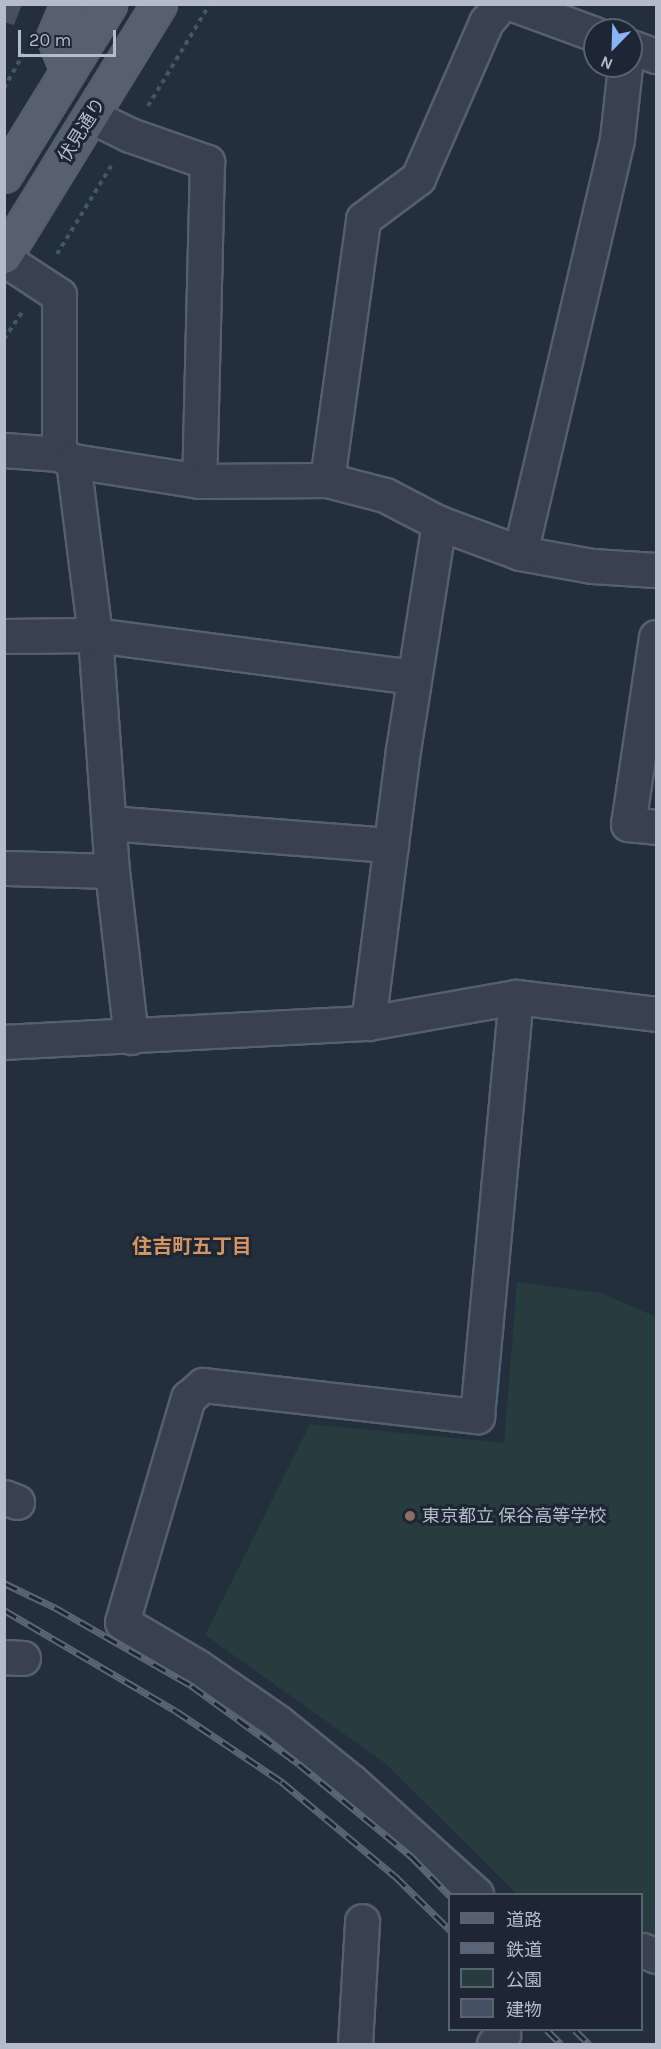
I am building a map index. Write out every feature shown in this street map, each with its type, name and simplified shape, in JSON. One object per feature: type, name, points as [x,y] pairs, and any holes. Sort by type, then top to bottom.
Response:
[{"type":"main road","points":[[68,4],[54,37],[68,72]]},
{"type":"main road","points":[[4,176],[110,4]]},
{"type":"main road","name":"伏見通り","points":[[4,258],[159,4]]},
{"type":"street","points":[[327,480],[363,219],[418,178],[486,22],[501,4]]},
{"type":"street","points":[[513,4],[583,30]]},
{"type":"street","points":[[520,553],[617,139],[624,78]]},
{"type":"street","points":[[91,116],[130,135],[207,162],[199,481]]},
{"type":"street","points":[[4,258],[59,295],[66,458],[95,635],[112,871],[131,1037]]},
{"type":"street","points":[[4,450],[66,458],[199,481],[327,480],[385,495],[439,523],[520,553],[592,566],[657,570]]},
{"type":"street","points":[[368,1023],[414,677],[439,523]]},
{"type":"street","points":[[4,636],[95,635],[414,677]]},
{"type":"street","points":[[657,638],[628,824],[657,827]]},
{"type":"street","points":[[108,823],[391,845]]},
{"type":"street","points":[[4,868],[112,871]]},
{"type":"street","points":[[475,1893],[360,1789],[278,1722],[198,1667],[122,1622],[188,1398],[203,1385],[477,1416],[516,997]]},
{"type":"street","points":[[4,1042],[368,1023],[516,997],[657,1014]]},
{"type":"street","points":[[355,2044],[362,1921]]},
{"type":"street","points":[[643,1950],[657,1956]]},
{"type":"path","points":[[4,339],[210,4]]},
{"type":"green space","name":"東京都立 保谷高等学校","points":[[517,1282],[601,1293],[656,1317],[656,1935],[643,1929],[643,1893],[516,1893],[385,1763],[205,1635],[310,1424],[504,1443]]},
{"type":"building","points":[[4,4],[22,4],[14,25],[4,22]]},
{"type":"railway","points":[[4,1583],[56,1608],[192,1686],[299,1764],[411,1856],[448,1894]]},
{"type":"railway","points":[[4,1610],[176,1711],[282,1782],[395,1876],[448,1928]]},
{"type":"railway","points":[[548,2031],[561,2044]]},
{"type":"railway","points":[[576,2031],[589,2044]]},
{"type":"place","name":"東京都立 保谷高等学校","points":[[410,1516]]},
{"type":"district","name":"住吉町五丁目","points":[[192,1246]]}]
